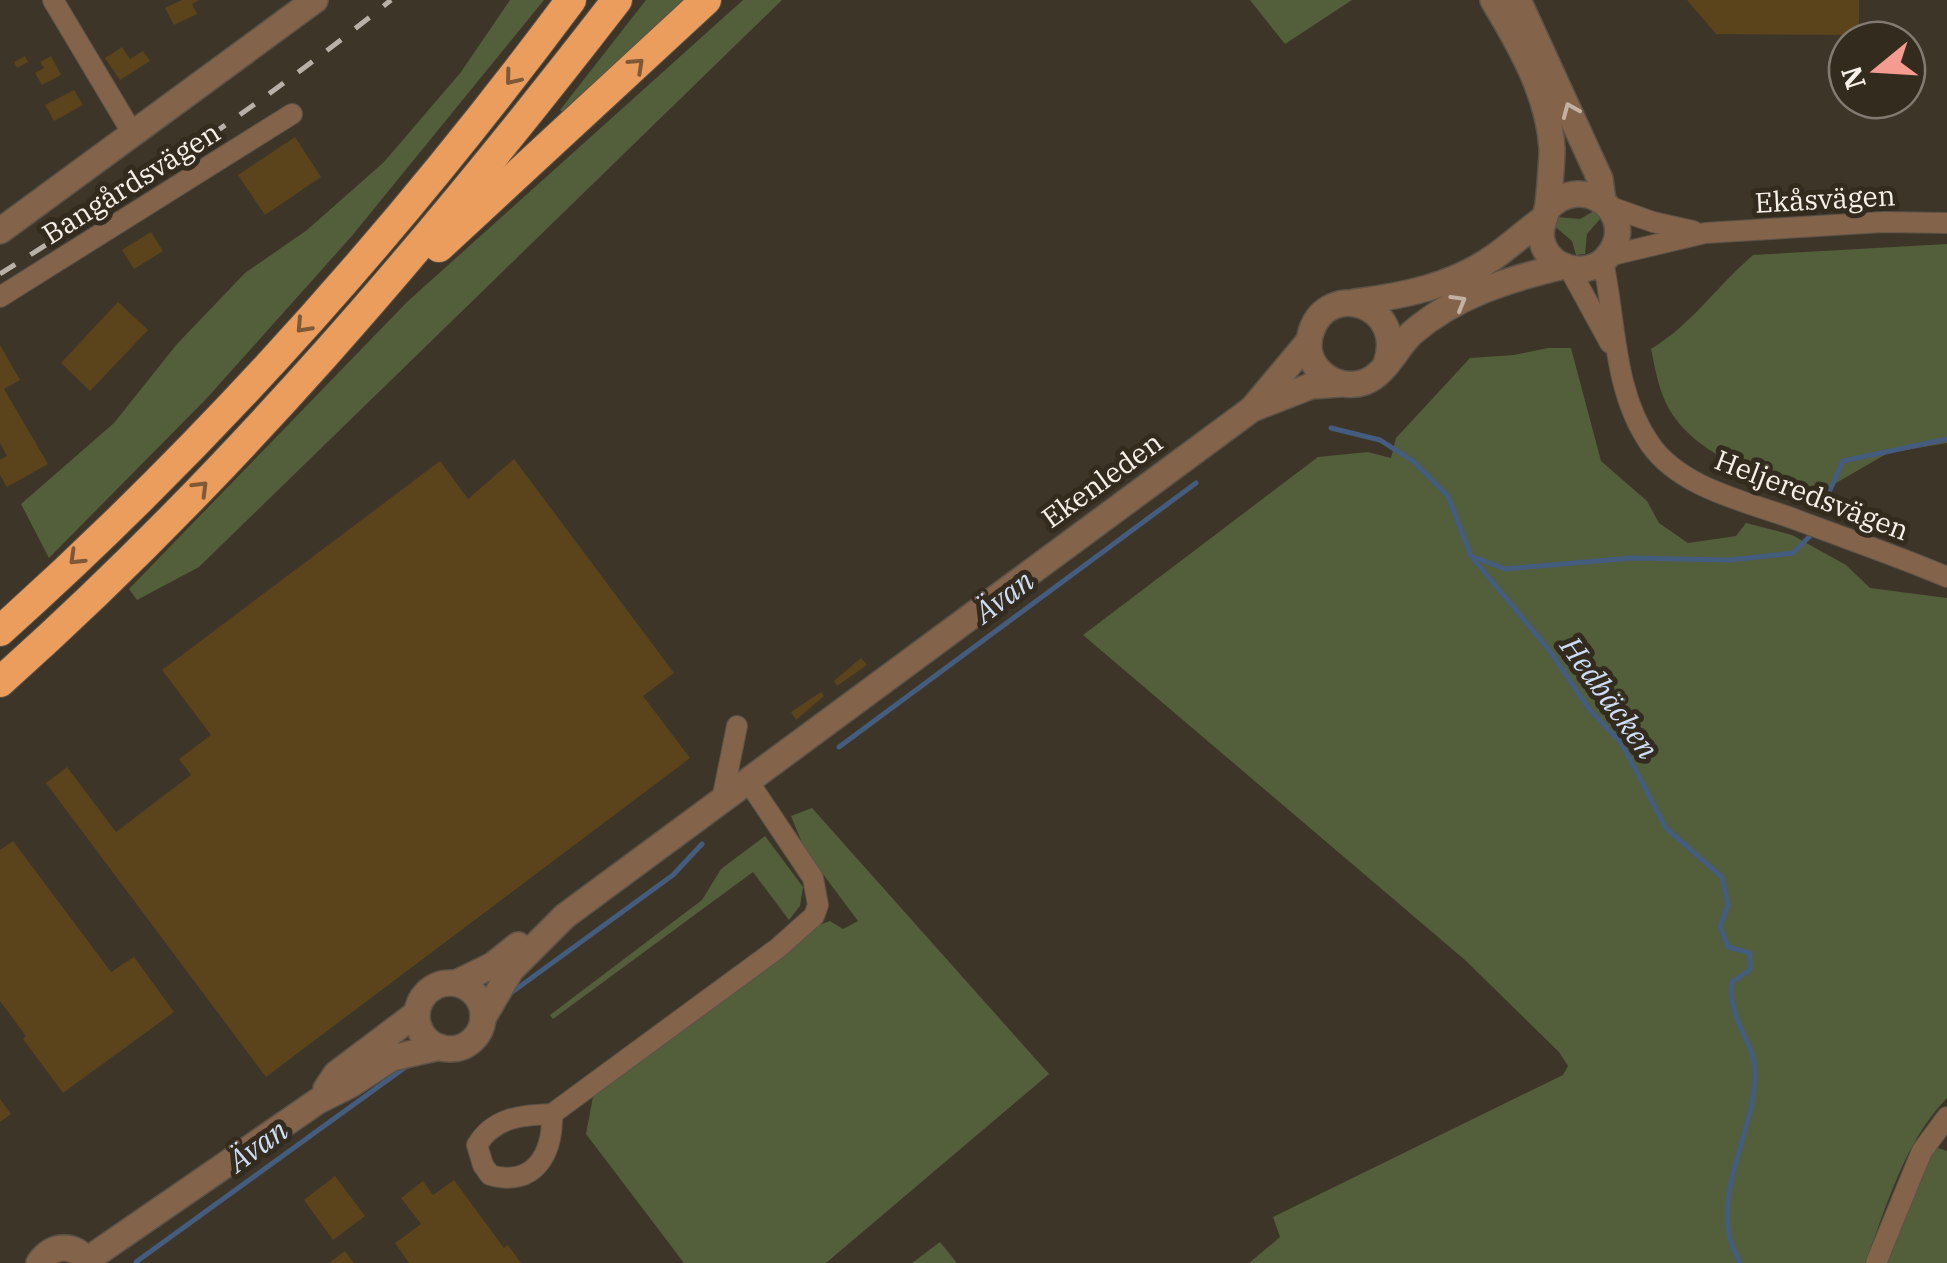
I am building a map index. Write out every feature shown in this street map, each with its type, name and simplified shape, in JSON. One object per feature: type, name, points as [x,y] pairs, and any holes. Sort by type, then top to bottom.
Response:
[{"type":"highway","points":[[0,631],[181,456],[310,320],[427,184],[571,0]]},
{"type":"highway","points":[[0,682],[210,479],[333,344],[450,210],[617,0]]},
{"type":"highway","points":[[333,344],[706,0]]},
{"type":"street","points":[[52,0],[133,134]]},
{"type":"street","points":[[0,231],[316,0]]},
{"type":"street","points":[[1493,0],[1532,73],[1548,120],[1552,148],[1544,247],[1566,267]]},
{"type":"street","points":[[1518,0],[1600,179],[1617,230],[1615,243],[1605,258],[1588,268],[1566,267],[1518,277],[1476,292],[1411,334],[1386,364],[1362,384],[1330,380],[1314,364],[1309,341],[1326,310],[1435,286],[1491,259],[1563,196],[1584,193],[1605,203]]},
{"type":"street","name":"Bangårdsvägen","points":[[0,298],[292,114]]},
{"type":"street","name":"Ekåsvägen","points":[[1605,203],[1653,222],[1705,233]]},
{"type":"street","name":"Ekåsvägen","points":[[1605,258],[1705,233],[1884,222],[1947,223]]},
{"type":"street","name":"Heljeredsvägen","points":[[1605,258],[1614,348]]},
{"type":"street","name":"Heljeredsvägen","points":[[1566,267],[1614,348],[1642,429],[1650,444],[1672,467],[1714,489],[1947,576]]},
{"type":"street","points":[[1349,303],[1372,310],[1388,328],[1390,353],[1386,364]]},
{"type":"street","name":"Ekenleden","points":[[39,1263],[50,1250],[62,1247],[79,1251],[88,1261],[318,1101],[350,1086],[392,1058],[468,1043],[476,1036],[512,970],[565,916],[1252,409],[1309,341]]},
{"type":"street","name":"Ekenleden","points":[[1252,409],[1311,386],[1342,384]]},
{"type":"street","points":[[722,800],[737,726]]},
{"type":"street","points":[[552,1114],[791,938],[814,916],[818,894],[812,878],[748,781]]},
{"type":"street","name":"Ekenleden","points":[[318,1101],[336,1074],[417,1013],[420,1000],[434,986],[456,983],[493,965],[536,931],[565,916]]},
{"type":"street","points":[[456,983],[473,992],[483,1018]]},
{"type":"street","points":[[417,1013],[420,1031],[440,1047]]},
{"type":"street","points":[[1876,1263],[1922,1151],[1947,1117]]},
{"type":"green space","points":[[510,0],[544,0],[351,237],[207,398],[49,558],[21,504],[114,423],[177,344],[245,273],[307,230],[384,162],[461,72]]},
{"type":"green space","points":[[646,0],[691,0],[569,118],[560,110]]},
{"type":"green space","points":[[743,0],[782,0],[199,567],[137,600],[129,589],[407,302]]},
{"type":"green space","points":[[1250,0],[1352,0],[1285,44]]},
{"type":"green space","points":[[1594,211],[1600,219],[1587,234],[1585,254],[1576,255],[1572,241],[1553,225],[1556,217],[1580,219]]},
{"type":"green space","points":[[1947,244],[1947,443],[1888,453],[1817,494],[1755,473],[1715,453],[1697,441],[1669,409],[1651,349],[1679,328],[1753,255]]},
{"type":"green space","points":[[1571,348],[1601,461],[1647,501],[1659,523],[1688,543],[1736,536],[1746,523],[1792,535],[1846,565],[1870,588],[1947,598],[1947,1098],[1908,1155],[1865,1263],[1249,1263],[1280,1237],[1273,1217],[1563,1075],[1568,1066],[1559,1052],[1465,960],[1083,635],[1318,457],[1368,452],[1391,458],[1396,438],[1470,358]]},
{"type":"green space","points":[[812,808],[1049,1074],[826,1263],[684,1263],[586,1134],[595,1086],[814,927],[830,921],[843,929],[858,921],[805,850],[791,816]]},
{"type":"green space","points":[[765,836],[803,887],[800,906],[789,920],[753,872],[553,1019],[550,1015],[702,900],[721,869]]},
{"type":"green space","points":[[1935,1147],[1947,1151],[1947,1263],[1883,1263],[1917,1176]]},
{"type":"green space","points":[[940,1242],[957,1263],[912,1263]]},
{"type":"building","points":[[182,0],[199,0],[192,4],[197,14],[174,25],[165,8]]},
{"type":"building","points":[[1687,0],[1859,0],[1859,20],[1827,20],[1827,35],[1716,34]]},
{"type":"building","points":[[122,47],[130,59],[143,51],[150,61],[120,80],[105,58]]},
{"type":"building","points":[[25,56],[28,62],[17,68],[14,62]]},
{"type":"building","points":[[51,56],[61,75],[42,85],[35,73],[44,68],[40,62]]},
{"type":"building","points":[[74,90],[83,105],[54,121],[45,105]]},
{"type":"building","points":[[295,137],[321,177],[265,215],[238,175]]},
{"type":"building","points":[[151,232],[163,251],[134,269],[122,250]]},
{"type":"building","points":[[118,302],[148,330],[90,391],[61,363]]},
{"type":"building","points":[[0,345],[20,380],[4,389],[48,464],[7,487],[0,475],[0,460],[7,456],[0,443]]},
{"type":"building","points":[[514,459],[674,673],[643,696],[690,758],[266,1077],[46,783],[67,767],[116,832],[191,775],[179,759],[211,735],[162,670],[440,461],[468,499]]},
{"type":"building","points":[[861,658],[867,665],[837,686],[834,681]]},
{"type":"building","points":[[821,692],[824,696],[796,720],[791,712]]},
{"type":"building","points":[[13,841],[111,972],[134,957],[174,1012],[63,1093],[0,1001],[0,850]]},
{"type":"building","points":[[0,1099],[11,1114],[0,1122]]},
{"type":"building","points":[[335,1176],[365,1216],[333,1240],[304,1200]]},
{"type":"building","points":[[454,1180],[504,1248],[508,1245],[521,1263],[409,1263],[395,1243],[421,1224],[401,1198],[423,1181],[433,1195]]},
{"type":"building","points":[[345,1251],[354,1263],[329,1263]]},
{"type":"waterway","name":"Hedbäcken","points":[[1331,428],[1380,440],[1413,461],[1448,496],[1471,556],[1550,651],[1590,710],[1622,744],[1666,828],[1722,877],[1728,905],[1720,926],[1728,947],[1750,953],[1750,970],[1732,982],[1733,1008],[1751,1050],[1755,1072],[1727,1214],[1740,1263]]},
{"type":"waterway","points":[[1830,490],[1843,461],[1947,439]]},
{"type":"waterway","name":"Ävan","points":[[839,747],[1196,483]]},
{"type":"waterway","points":[[1474,557],[1505,569],[1632,558],[1729,560],[1793,553],[1811,535]]},
{"type":"waterway","name":"Ävan","points":[[508,995],[673,875],[702,844]]},
{"type":"waterway","name":"Ävan","points":[[136,1262],[407,1066]]},
{"type":"railway","points":[[0,274],[200,143],[391,0]]}]
